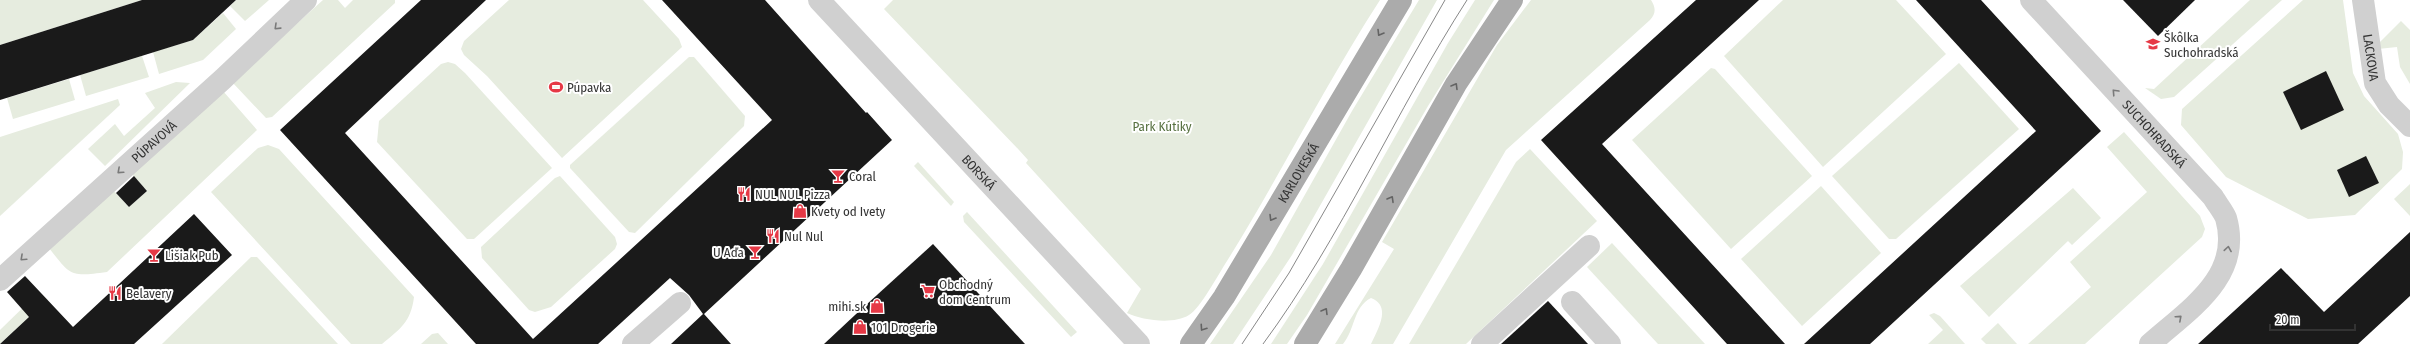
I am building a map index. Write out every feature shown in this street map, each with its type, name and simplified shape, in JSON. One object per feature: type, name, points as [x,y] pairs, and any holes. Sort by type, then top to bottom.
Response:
[{"type":"main road","name":"KARLOVESKÁ","points":[[1191,344],[1224,297],[1401,0]]},
{"type":"main road","points":[[1305,344],[1351,269],[1456,84],[1512,0]]},
{"type":"street","name":"PÚPAVOVÁ","points":[[0,280],[222,79],[306,0]]},
{"type":"street","name":"BORSKÁ","points":[[820,0],[1138,344]]},
{"type":"street","name":"SUCHOHRADSKÁ","points":[[2031,0],[2213,197],[2225,217],[2229,242],[2226,266],[2215,285],[2150,344]]},
{"type":"street","name":"LACKOVA","points":[[2363,0],[2375,83],[2388,105],[2410,126]]},
{"type":"street","points":[[1482,344],[1589,246]]},
{"type":"street","points":[[1572,302],[1610,344]]},
{"type":"street","points":[[633,344],[680,303]]},
{"type":"green space","points":[[0,0],[142,0],[0,45]]},
{"type":"green space","points":[[236,0],[269,0],[245,21],[230,6]]},
{"type":"green space","points":[[323,0],[338,0],[345,8],[353,0],[395,0],[395,3],[272,117],[266,118],[232,82]]},
{"type":"green space","points":[[509,0],[643,0],[679,39],[682,47],[562,158],[487,76],[464,55],[461,49],[464,41]]},
{"type":"green space","name":"Park Kútiky","points":[[893,0],[1380,0],[1340,65],[1247,229],[1204,298],[1189,315],[1175,320],[1166,321],[1141,318],[1127,313],[1141,289],[1026,163],[1028,160],[1019,150],[884,9]]},
{"type":"green space","points":[[1419,0],[1437,0],[1292,255],[1233,344],[1210,344],[1271,255],[1352,111]]},
{"type":"green space","points":[[1475,0],[1494,0],[1428,106],[1307,315],[1287,344],[1271,344],[1323,264],[1448,43]]},
{"type":"green space","points":[[1531,0],[1651,0],[1655,10],[1650,20],[1506,150],[1393,344],[1371,344],[1380,325],[1382,312],[1381,306],[1371,298],[1365,302],[1357,313],[1350,332],[1343,344],[1335,344],[1394,249],[1382,242],[1497,45]]},
{"type":"green space","points":[[1783,0],[1896,0],[1946,54],[1823,167],[1724,56]]},
{"type":"green space","points":[[2250,0],[2282,0],[2174,97],[2161,99],[2145,88],[2154,89]]},
{"type":"green space","points":[[2303,0],[2343,0],[2353,73],[2364,96],[2398,134],[2403,152],[2402,169],[2355,215],[2308,219],[2226,177],[2181,125],[2182,109]]},
{"type":"green space","points":[[223,13],[236,29],[203,60],[159,74],[153,52],[193,40]]},
{"type":"green space","points":[[2401,21],[2410,30],[2410,84],[2400,67],[2397,47],[2378,49],[2377,45]]},
{"type":"green space","points":[[142,56],[149,77],[86,96],[80,75]]},
{"type":"green space","points":[[689,57],[694,57],[745,116],[744,126],[635,233],[629,232],[570,168],[570,165]]},
{"type":"green space","points":[[448,62],[455,64],[465,73],[552,168],[474,239],[467,239],[377,142],[379,121],[441,64]]},
{"type":"green space","points":[[1959,63],[2019,129],[1896,239],[1889,239],[1832,176]]},
{"type":"green space","points":[[1711,68],[1715,69],[1812,176],[1731,249],[1632,140]]},
{"type":"green space","points":[[69,79],[75,100],[13,119],[7,98]]},
{"type":"green space","points":[[176,82],[190,83],[105,166],[88,149],[115,124],[124,136],[155,108],[145,93]]},
{"type":"green space","points":[[223,91],[257,130],[107,272],[78,274],[67,269],[49,248],[113,190],[129,207],[147,191],[132,174]]},
{"type":"green space","points":[[118,99],[120,105],[0,216],[0,137]]},
{"type":"green space","points":[[2124,132],[2200,216],[2205,229],[2202,237],[2085,344],[2028,344],[2091,287],[2070,262],[2147,192],[2107,147]]},
{"type":"green space","points":[[268,145],[279,149],[414,297],[413,306],[404,324],[382,344],[351,344],[211,192],[258,148]]},
{"type":"green space","points":[[1530,149],[1597,221],[1466,344],[1409,344],[1516,162]]},
{"type":"green space","points":[[918,162],[954,202],[951,206],[914,166]]},
{"type":"green space","points":[[560,176],[615,237],[617,244],[615,249],[551,307],[535,312],[529,310],[482,258],[481,247],[555,178]]},
{"type":"green space","points":[[2410,184],[2410,216],[2394,199]]},
{"type":"green space","points":[[1821,186],[1881,253],[1802,326],[1741,259]]},
{"type":"green space","points":[[2073,188],[2101,218],[2072,245],[2068,241],[1989,317],[1960,286]]},
{"type":"green space","points":[[967,212],[1077,332],[1071,337],[964,222],[963,216]]},
{"type":"green space","points":[[1612,243],[1705,344],[1658,344],[1587,267]]},
{"type":"green space","points":[[251,257],[257,257],[338,344],[162,344]]},
{"type":"green space","points":[[39,292],[48,300],[0,344],[0,330]]},
{"type":"green space","points":[[1934,313],[1940,316],[1965,344],[1928,344],[1943,330],[1929,315]]},
{"type":"green space","points":[[1998,323],[2017,344],[1986,344],[1981,339]]},
{"type":"green space","points":[[438,333],[448,344],[421,344],[432,334]]},
{"type":"building","points":[[142,0],[236,0],[193,40],[0,100],[0,45]]},
{"type":"building","points":[[421,0],[486,0],[345,133],[533,339],[772,120],[662,0],[765,0],[892,140],[704,314],[731,344],[671,344],[703,314],[689,295],[670,278],[598,344],[476,344],[280,130]]},
{"type":"building","points":[[1696,0],[1759,0],[1602,144],[1785,344],[1727,344],[1541,140]]},
{"type":"building","points":[[1916,0],[1981,0],[2101,131],[1870,344],[1804,344],[2036,131]]},
{"type":"building","points":[[2123,0],[2195,0],[2158,36]]},
{"type":"building","points":[[2326,71],[2344,110],[2301,130],[2283,92]]},
{"type":"building","points":[[2366,156],[2379,183],[2349,197],[2337,170]]},
{"type":"building","points":[[134,176],[147,191],[129,207],[116,193]]},
{"type":"building","points":[[194,214],[232,255],[134,344],[0,344],[29,317],[7,292],[25,276],[73,327]]},
{"type":"building","points":[[2410,232],[2410,296],[2358,344],[2198,344],[2281,268],[2324,312]]},
{"type":"building","name":"Obchodný dom Centrum","points":[[933,244],[1025,344],[824,344],[855,315]]},
{"type":"building","points":[[1548,301],[1588,344],[1501,344]]},
{"type":"tram line","points":[[1242,344],[1289,273],[1445,0]]},
{"type":"tram line","points":[[1263,344],[1318,261],[1416,86],[1467,0]]},
{"type":"place","name":"Škôlka Suchohradská","points":[[2153,44]]},
{"type":"place","name":"Púpavka","points":[[556,87]]},
{"type":"place","name":"Coral","points":[[838,176]]},
{"type":"place","name":"NUL NUL Pizza","points":[[744,194]]},
{"type":"place","name":"Kvety od Ivety","points":[[800,211]]},
{"type":"place","name":"Nul Nul","points":[[773,236]]},
{"type":"place","name":"U Aďa","points":[[755,252]]},
{"type":"place","name":"Lišiak Pub","points":[[154,255]]},
{"type":"place","name":"Obchodný dom Centrum","points":[[928,291]]},
{"type":"place","name":"Belavery","points":[[115,293]]},
{"type":"place","name":"mihi.sk","points":[[877,306]]},
{"type":"place","name":"101 Drogerie","points":[[860,327]]}]
